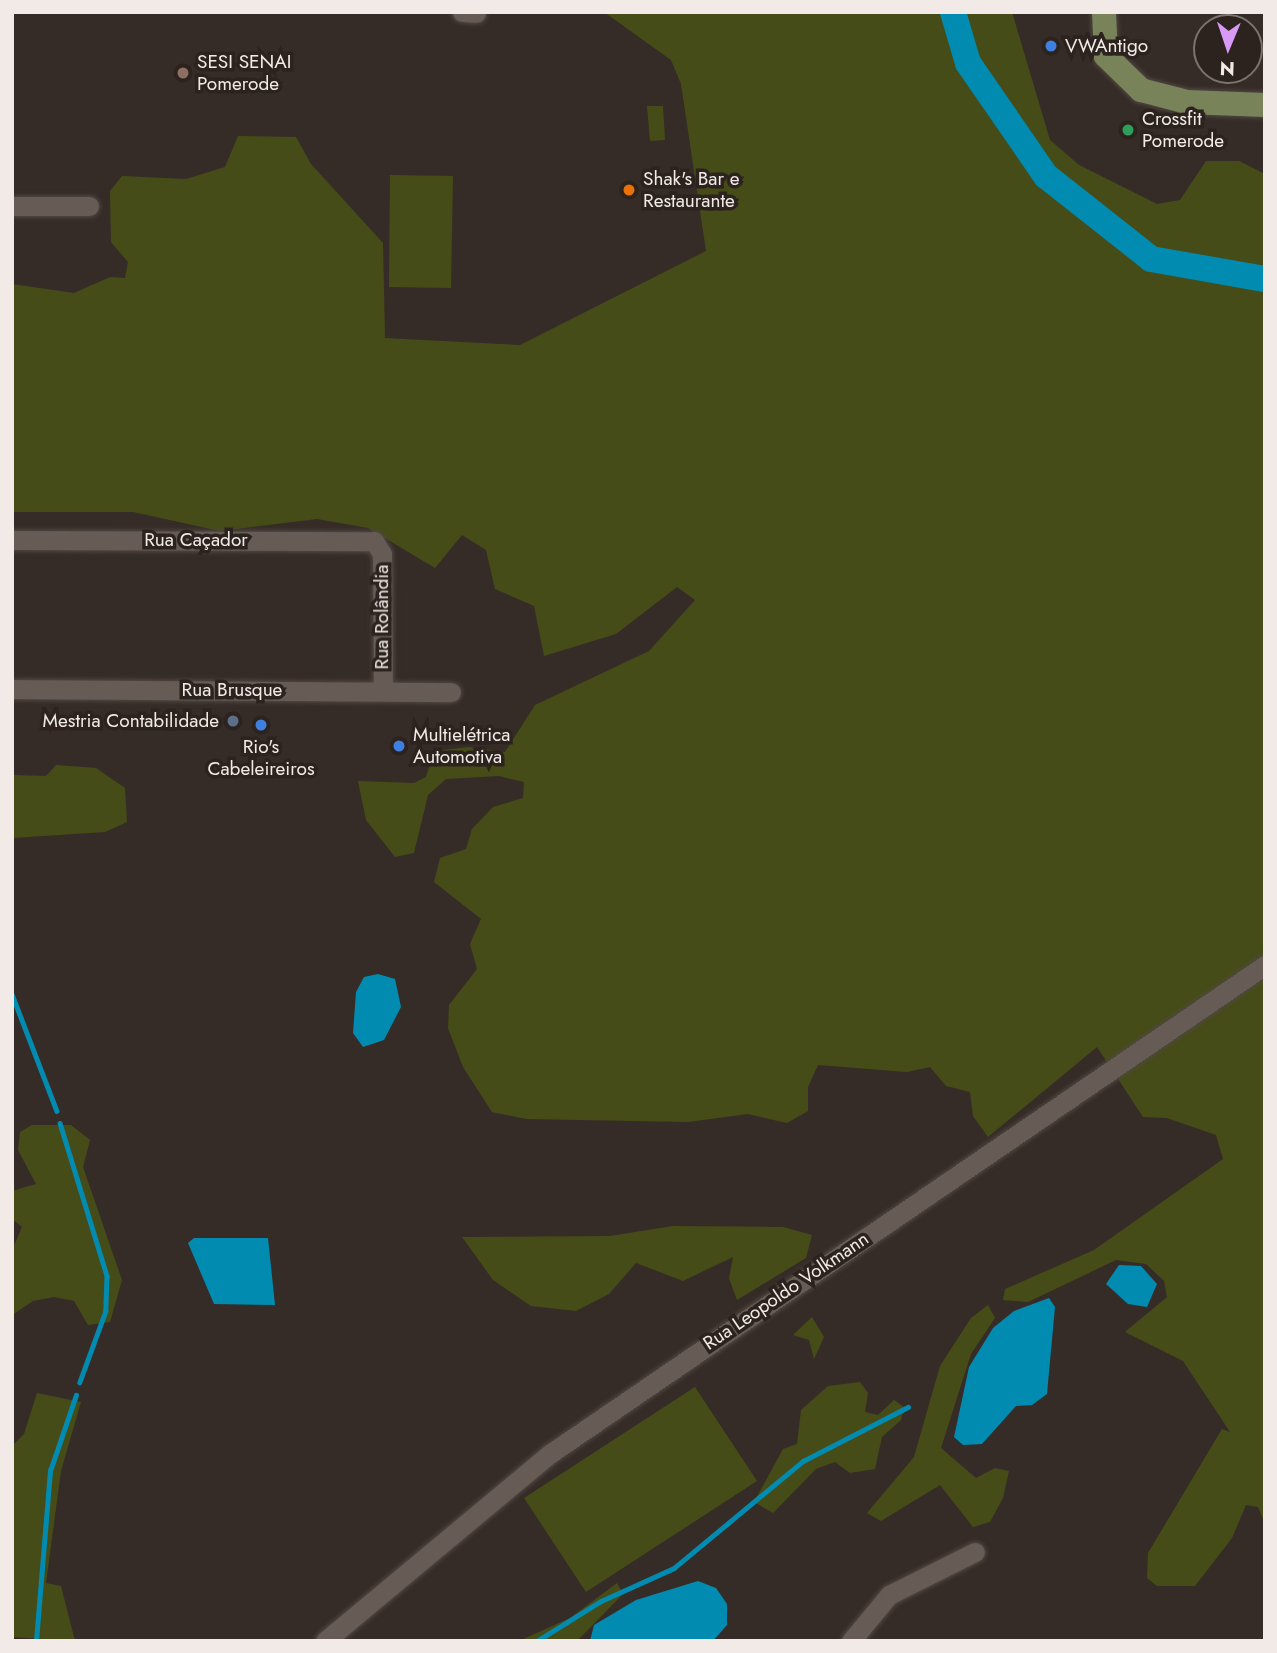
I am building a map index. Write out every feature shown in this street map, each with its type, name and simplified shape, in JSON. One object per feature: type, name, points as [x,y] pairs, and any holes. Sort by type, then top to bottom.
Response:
[{"type":"main road","points":[[1104,12],[1106,56],[1141,90],[1187,102],[1265,105]]},
{"type":"street","points":[[12,205],[89,206]]},
{"type":"street","name":"Rua Caçador","points":[[12,540],[378,544]]},
{"type":"street","name":"Rua Rolândia","points":[[378,544],[383,691]]},
{"type":"street","name":"Rua Brusque","points":[[12,689],[451,692]]},
{"type":"street","name":"Rua Leopoldo Volkmann","points":[[325,1641],[415,1573],[551,1453],[1265,965]]},
{"type":"street","points":[[851,1641],[889,1595],[975,1552]]},
{"type":"green space","points":[[604,12],[1012,12],[1050,140],[1079,165],[1157,204],[1180,200],[1206,161],[1239,161],[1265,174],[1265,1524],[1258,1507],[1246,1505],[1232,1538],[1195,1586],[1157,1586],[1147,1578],[1148,1553],[1222,1429],[1230,1432],[1183,1361],[1125,1332],[1167,1297],[1164,1281],[1146,1264],[1116,1260],[1028,1302],[1003,1300],[1005,1289],[1094,1250],[1223,1159],[1216,1135],[1167,1118],[1143,1117],[1097,1047],[988,1137],[973,1116],[970,1092],[946,1086],[930,1067],[907,1072],[818,1065],[808,1087],[808,1111],[787,1123],[748,1114],[688,1122],[526,1119],[492,1112],[463,1067],[448,1028],[449,1005],[477,969],[470,944],[481,919],[434,882],[440,858],[466,849],[472,829],[493,807],[523,798],[524,782],[499,776],[446,779],[428,795],[414,853],[395,857],[366,820],[358,781],[414,783],[426,777],[434,751],[469,747],[505,752],[535,705],[649,651],[695,600],[677,587],[616,634],[544,656],[534,606],[495,589],[486,550],[462,535],[435,568],[368,528],[317,519],[220,531],[133,512],[12,512],[12,284],[74,293],[110,277],[125,278],[128,262],[111,242],[110,191],[122,176],[186,179],[225,167],[238,136],[296,137],[311,164],[383,243],[385,338],[520,345],[706,251],[681,84],[671,60]]},
{"type":"green space","points":[[647,106],[663,106],[665,140],[650,141]]},
{"type":"green space","points":[[390,175],[453,176],[451,288],[389,287]]},
{"type":"green space","points":[[56,765],[96,768],[125,788],[127,822],[105,832],[12,838],[12,775],[46,776]]},
{"type":"green space","points":[[32,1125],[71,1125],[90,1140],[83,1167],[122,1280],[110,1322],[88,1325],[74,1301],[54,1297],[33,1301],[12,1315],[12,1250],[22,1227],[12,1219],[12,1191],[36,1184],[18,1150],[20,1132]]},
{"type":"green space","points":[[673,1226],[783,1227],[812,1235],[806,1258],[737,1300],[729,1278],[733,1257],[683,1281],[636,1263],[609,1294],[576,1311],[531,1306],[493,1280],[462,1237],[610,1236]]},
{"type":"green space","points":[[988,1305],[995,1318],[971,1354],[941,1448],[976,1478],[995,1468],[1009,1471],[1003,1498],[990,1522],[973,1527],[940,1485],[881,1521],[867,1513],[914,1457],[940,1366],[971,1318]]},
{"type":"green space","points":[[812,1317],[824,1337],[814,1359],[809,1340],[793,1335]]},
{"type":"green space","points":[[860,1382],[868,1393],[865,1412],[878,1415],[894,1400],[904,1407],[901,1420],[882,1437],[875,1469],[850,1473],[835,1462],[816,1469],[773,1513],[754,1502],[783,1449],[797,1444],[801,1410],[828,1386]]},
{"type":"green space","points":[[695,1387],[757,1481],[586,1592],[524,1498]]},
{"type":"green space","points":[[37,1393],[81,1402],[61,1471],[46,1583],[61,1586],[75,1641],[12,1637],[12,1446],[24,1434]]},
{"type":"green space","points":[[617,1583],[623,1594],[577,1641],[519,1641],[570,1618]]},
{"type":"water","points":[[378,974],[395,979],[401,1007],[384,1040],[363,1047],[353,1033],[356,992],[364,977]]},
{"type":"water","points":[[194,1238],[268,1238],[275,1305],[214,1304],[188,1243]]},
{"type":"water","points":[[1119,1265],[1141,1266],[1157,1284],[1147,1307],[1128,1304],[1106,1284]]},
{"type":"water","points":[[1049,1298],[1055,1307],[1047,1394],[1032,1405],[1016,1406],[982,1444],[963,1445],[954,1437],[969,1367],[993,1328],[1014,1311]]},
{"type":"water","points":[[698,1581],[716,1588],[727,1604],[727,1625],[713,1641],[590,1641],[594,1625],[636,1600]]},
{"type":"waterway","points":[[953,12],[968,63],[1046,176],[1151,259],[1265,279]]},
{"type":"waterway","points":[[12,994],[57,1111]]},
{"type":"waterway","points":[[60,1123],[107,1276],[106,1311],[80,1382]]},
{"type":"waterway","points":[[36,1641],[50,1471],[76,1395]]},
{"type":"waterway","points":[[537,1641],[601,1601],[674,1568],[803,1461],[908,1407]]},
{"type":"place","name":"VWAntigo","points":[[1051,46]]},
{"type":"place","name":"SESI SENAI Pomerode","points":[[183,73]]},
{"type":"place","name":"Crossfit Pomerode","points":[[1128,130]]},
{"type":"place","name":"Shak's Bar e Restaurante","points":[[629,190]]},
{"type":"place","name":"Mestria Contabilidade","points":[[233,721]]},
{"type":"place","name":"Rio's Cabeleireiros","points":[[261,725]]},
{"type":"place","name":"Multielétrica Automotiva","points":[[399,746]]}]
